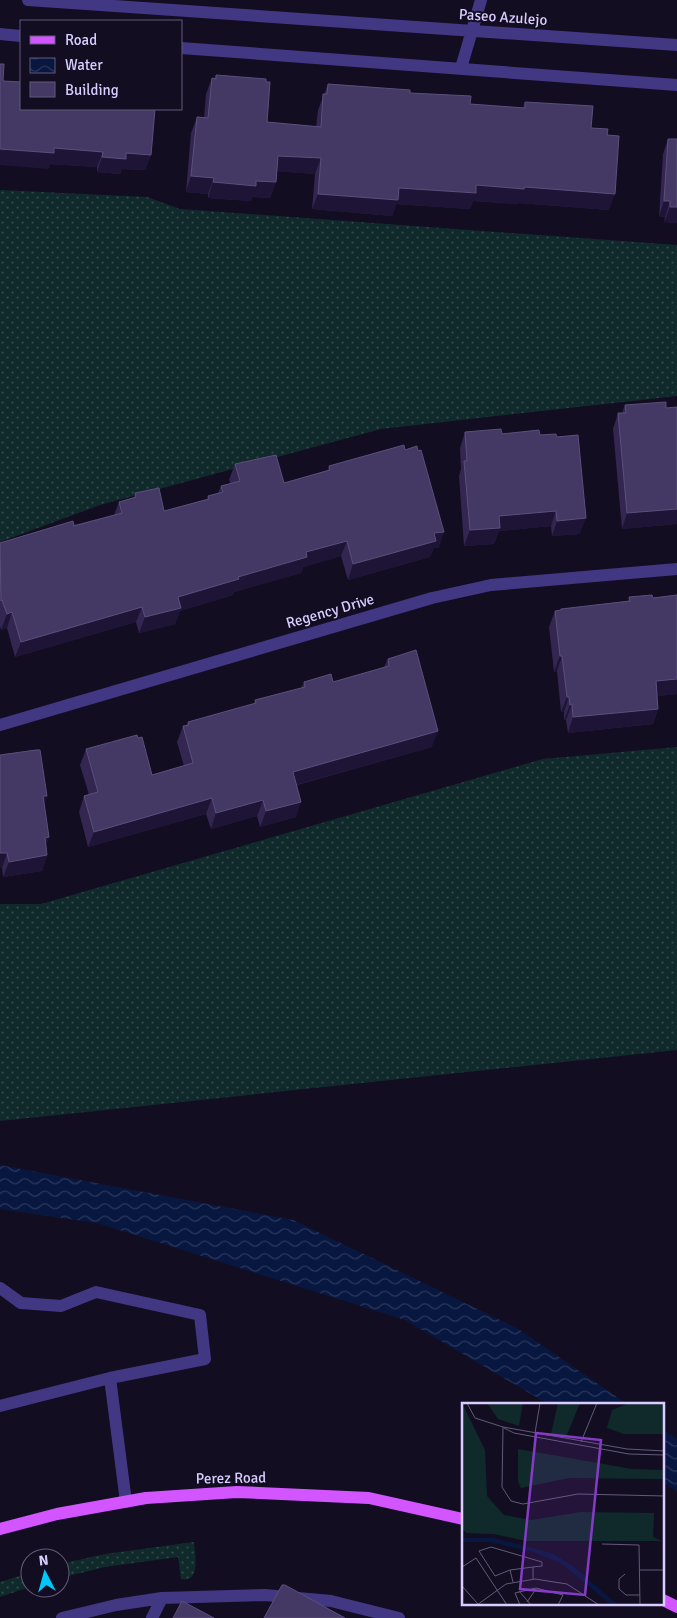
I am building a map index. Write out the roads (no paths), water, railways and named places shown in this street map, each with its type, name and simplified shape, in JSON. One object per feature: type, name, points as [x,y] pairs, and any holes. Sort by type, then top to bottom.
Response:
[{"type":"main road","name":"Perez Road","points":[[0,1529],[57,1514],[146,1498],[236,1492],[369,1498],[462,1519]]},
{"type":"main road","points":[[664,1600],[677,1607]]},
{"type":"street","name":"Paseo Azulejo","points":[[28,0],[677,45]]},
{"type":"street","points":[[461,68],[481,0]]},
{"type":"street","points":[[0,34],[20,36]]},
{"type":"street","points":[[182,48],[677,86]]},
{"type":"street","name":"Regency Drive","points":[[0,725],[432,598],[491,585],[677,569]]},
{"type":"street","points":[[0,1288],[20,1303],[61,1306],[96,1292],[200,1315],[206,1359],[110,1378],[0,1406]]},
{"type":"street","points":[[110,1378],[126,1502]]},
{"type":"street","points":[[62,1618],[162,1598],[265,1595],[331,1601],[399,1618]]},
{"type":"street","points":[[152,1618],[162,1598]]},
{"type":"water","points":[[0,1165],[293,1220],[517,1328],[626,1403],[546,1403],[405,1320],[97,1223],[0,1209]]},
{"type":"water","points":[[664,1431],[677,1439],[677,1492],[664,1483]]}]
